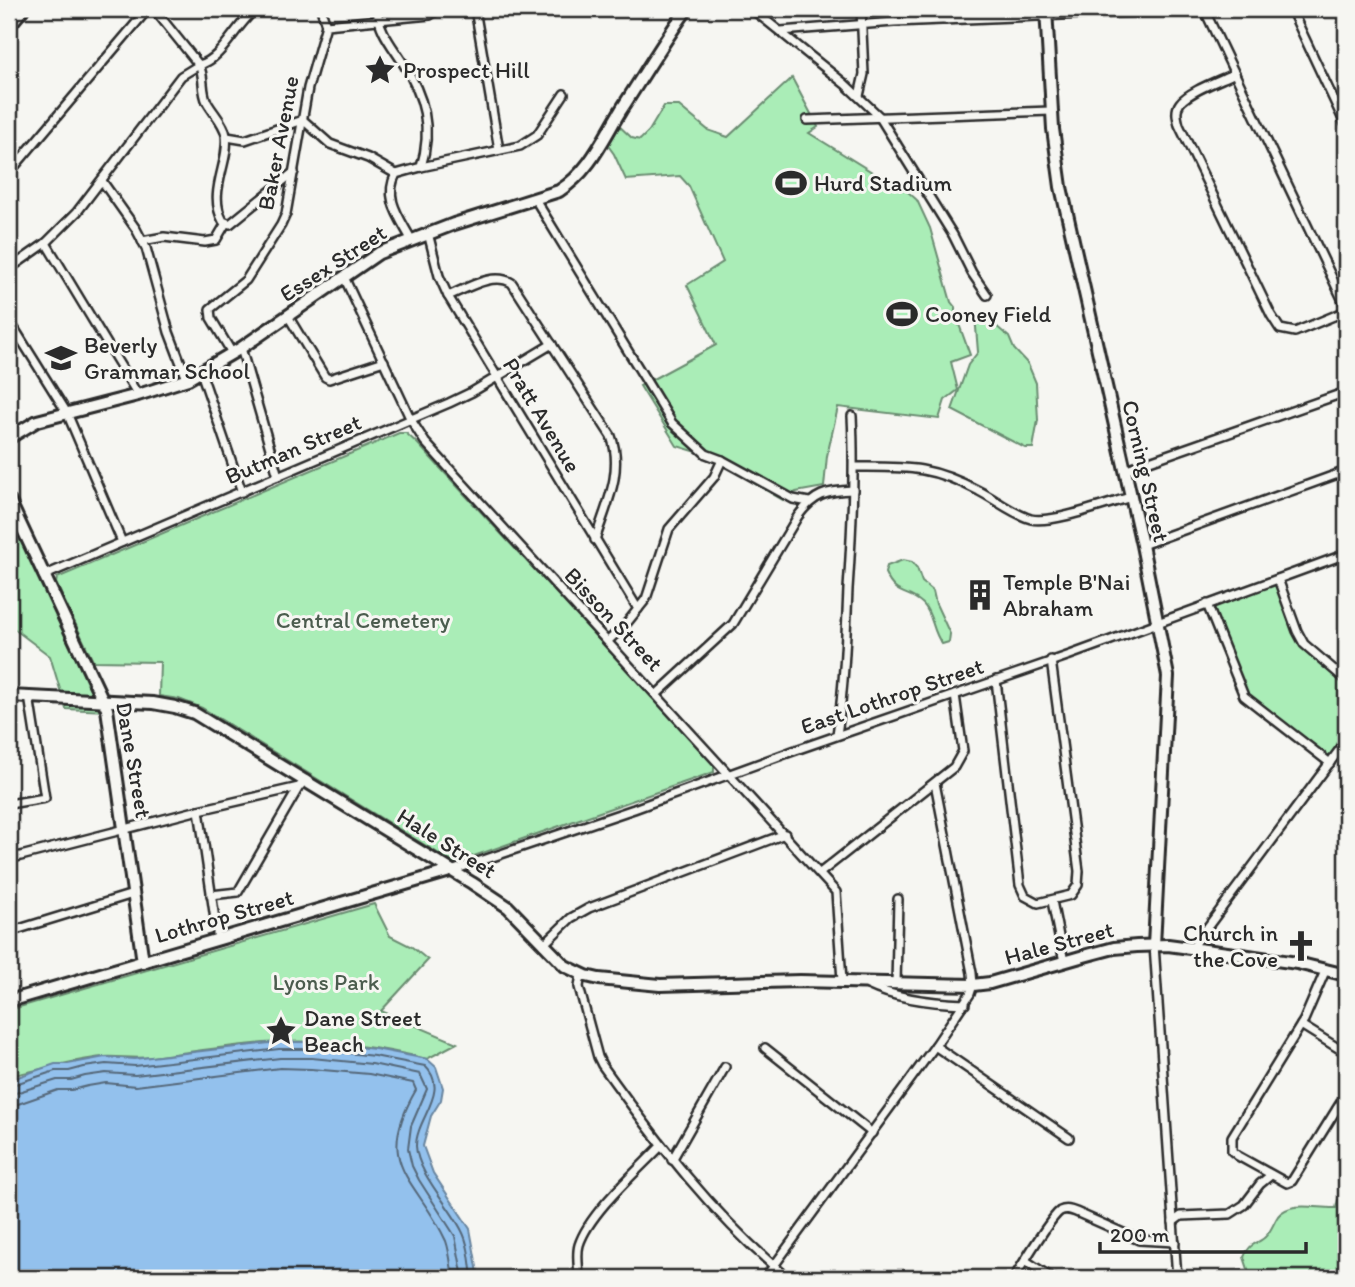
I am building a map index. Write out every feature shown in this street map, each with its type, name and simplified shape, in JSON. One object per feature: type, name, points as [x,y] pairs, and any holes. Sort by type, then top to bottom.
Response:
[{"type":"main road","points":[[9,26],[23,9]]},
{"type":"main road","name":"Essex Street","points":[[9,438],[29,425],[187,379],[237,351],[379,253],[428,233],[535,200],[572,183],[592,161],[633,91],[687,9]]},
{"type":"main road","name":"Corning Street","points":[[1046,12],[1051,111],[1061,187],[1142,545],[1168,689],[1154,945]]},
{"type":"main road","name":"Dane Street","points":[[9,500],[110,719],[144,962]]},
{"type":"main road","name":"Hale Street","points":[[9,696],[103,699],[185,709],[302,784],[508,906],[565,966],[581,974],[619,983],[648,985],[842,981],[973,985],[990,983],[1114,948],[1154,945],[1192,948],[1326,969],[1346,975]]},
{"type":"main road","name":"Lothrop Street","points":[[9,1001],[450,871]]},
{"type":"street","points":[[9,173],[148,9]]},
{"type":"street","points":[[154,9],[199,65],[204,94],[224,128],[227,137],[219,179],[218,207],[220,216],[226,223]]},
{"type":"street","points":[[9,269],[46,243],[77,212],[180,76],[214,58],[240,23],[256,9]]},
{"type":"street","points":[[321,9],[326,25],[430,15],[439,9]]},
{"type":"street","points":[[377,9],[378,22],[385,37],[415,84],[422,101],[427,146],[421,167]]},
{"type":"street","points":[[475,9],[499,150]]},
{"type":"street","points":[[752,9],[859,96],[879,116],[953,235],[972,273],[988,295]]},
{"type":"street","points":[[859,96],[864,74],[861,9]]},
{"type":"street","points":[[945,9],[945,20]]},
{"type":"street","points":[[781,31],[1046,12],[1206,9],[1346,309],[1295,332],[1280,329],[1177,115],[1181,102],[1235,73]]},
{"type":"street","points":[[1291,9],[1346,126]]},
{"type":"street","name":"Baker Avenue","points":[[237,351],[211,317],[211,309],[246,279],[286,214],[313,68],[326,25]]},
{"type":"street","points":[[227,137],[245,140],[303,120],[330,144],[368,158],[396,174],[520,146],[537,135],[564,93]]},
{"type":"street","points":[[807,120],[1051,111]]},
{"type":"street","points":[[226,223],[230,224],[294,172]]},
{"type":"street","points":[[396,174],[389,193],[411,239]]},
{"type":"street","points":[[102,181],[124,209],[151,261],[169,332],[187,379]]},
{"type":"street","points":[[535,200],[673,424],[698,448],[793,499],[809,502]]},
{"type":"street","points":[[142,241],[164,237],[205,242],[216,240],[226,223]]},
{"type":"street","name":"Pratt Avenue","points":[[428,233],[439,276],[448,296],[638,609]]},
{"type":"street","points":[[46,243],[138,395]]},
{"type":"street","name":"Bisson Street","points":[[344,277],[411,420],[425,442],[836,892],[842,981]]},
{"type":"street","points":[[448,296],[494,279],[505,279],[519,293],[611,436],[615,448],[616,470],[595,540]]},
{"type":"street","points":[[288,316],[325,377],[329,379],[384,361]]},
{"type":"street","points":[[9,320],[67,413],[122,542]]},
{"type":"street","name":"Butman Street","points":[[43,576],[411,420],[472,391],[552,344]]},
{"type":"street","points":[[237,351],[278,476]]},
{"type":"street","points":[[201,372],[242,492]]},
{"type":"street","points":[[1124,470],[1346,392]]},
{"type":"street","points":[[837,735],[843,696],[853,491],[852,416]]},
{"type":"street","points":[[608,641],[638,609],[651,588],[669,529],[714,477],[722,460]]},
{"type":"street","points":[[854,467],[912,467],[933,471],[951,477],[1032,519],[1068,514],[1130,497]]},
{"type":"street","points":[[1142,545],[1346,471]]},
{"type":"street","points":[[657,694],[733,624],[809,502],[821,494],[853,491]]},
{"type":"street","name":"East Lothrop Street","points":[[450,871],[624,813],[729,773],[1346,554]]},
{"type":"street","points":[[1278,579],[1304,644],[1346,680]]},
{"type":"street","points":[[1207,604],[1244,696],[1330,763]]},
{"type":"street","points":[[996,680],[1020,885],[1025,896],[1031,901],[1052,901],[1071,895],[1076,890],[1079,872],[1051,660]]},
{"type":"street","points":[[820,873],[954,767],[963,751],[955,695]]},
{"type":"street","points":[[9,804],[45,798],[29,696]]},
{"type":"street","points":[[1192,948],[1346,741]]},
{"type":"street","points":[[765,1278],[965,1004],[973,985],[935,783]]},
{"type":"street","points":[[9,859],[302,784]]},
{"type":"street","points":[[211,895],[238,892],[302,784]]},
{"type":"street","points":[[199,810],[218,940]]},
{"type":"street","points":[[543,945],[571,918],[589,908],[785,834]]},
{"type":"street","points":[[9,932],[133,894]]},
{"type":"street","points":[[895,984],[898,899]]},
{"type":"street","points":[[1052,901],[1064,961]]},
{"type":"street","points":[[1154,945],[1177,1278]]},
{"type":"street","points":[[1326,969],[1301,1025],[1232,1137],[1233,1151],[1271,1175],[1287,1183],[1292,1181],[1346,1094]]},
{"type":"street","points":[[581,974],[579,988],[598,1057],[672,1160],[715,1210],[788,1278]]},
{"type":"street","name":"Hale Street","points":[[865,983],[882,992],[948,1004],[965,1004]]},
{"type":"street","points":[[1301,1025],[1346,1054]]},
{"type":"street","points":[[935,1046],[1069,1138]]},
{"type":"street","points":[[765,1048],[872,1133]]},
{"type":"street","points":[[672,1160],[725,1067]]},
{"type":"street","points":[[1337,1109],[1346,1115]]},
{"type":"street","points":[[579,1278],[579,1246],[585,1233],[604,1205],[661,1146]]},
{"type":"street","points":[[1173,1222],[1181,1216],[1230,1214],[1238,1211],[1271,1175]]},
{"type":"street","points":[[1014,1278],[1058,1213],[1068,1209],[1139,1240],[1175,1242]]},
{"type":"street","points":[[1026,1261],[1052,1278]]},
{"type":"green space","points":[[792,78],[818,127],[809,133],[907,191],[917,200],[930,228],[951,302],[970,355],[951,362],[958,390],[945,400],[939,419],[838,407],[827,456],[824,487],[796,492],[783,500],[755,484],[730,462],[677,446],[640,386],[716,345],[687,285],[723,262],[689,186],[680,176],[626,180],[604,140],[616,123],[632,138],[640,140],[649,131],[664,106],[679,106],[708,130],[728,137]]},
{"type":"green space","points":[[981,313],[1009,337],[1014,349],[1028,364],[1036,383],[1038,420],[1033,448],[1025,448],[952,410],[968,365],[978,352],[975,315]]},
{"type":"green space","name":"Central Cemetery","points":[[399,433],[406,433],[418,444],[714,764],[714,772],[454,863],[202,708],[179,699],[159,696],[160,662],[93,661],[56,583],[57,578]]},
{"type":"green space","points":[[9,500],[105,711],[66,709],[50,656],[9,625]]},
{"type":"green space","points":[[903,560],[912,562],[922,582],[933,591],[950,634],[949,642],[942,644],[923,604],[898,590],[889,581],[885,573],[887,566]]},
{"type":"green space","points":[[1278,579],[1297,631],[1312,653],[1346,678],[1346,741],[1330,763],[1244,696],[1207,608]]},
{"type":"green space","name":"Lyons Park","points":[[374,904],[390,936],[412,947],[428,960],[381,1011],[457,1043],[427,1059],[354,1045],[279,1042],[151,1057],[91,1058],[9,1076],[9,1010]]},
{"type":"green space","points":[[1338,1200],[1346,1200],[1346,1278],[1305,1275],[1299,1278],[1251,1278],[1244,1257],[1246,1252],[1267,1235],[1283,1211],[1305,1206],[1336,1208]]},
{"type":"water","points":[[278,1042],[312,1042],[375,1049],[427,1059],[436,1067],[443,1088],[441,1100],[431,1116],[423,1146],[433,1173],[470,1229],[479,1278],[9,1278],[9,1080],[55,1064],[105,1057],[134,1059]]},
{"type":"place","name":"Prospect Hill","points":[[380,70]]},
{"type":"place","name":"Hurd Stadium","points":[[791,183]]},
{"type":"place","name":"Cooney Field","points":[[902,314]]},
{"type":"place","name":"Beverly Grammar School","points":[[61,358]]},
{"type":"place","name":"Temple B'Nai Abraham","points":[[980,595]]},
{"type":"place","name":"Church in the Cove","points":[[1301,946]]},
{"type":"place","name":"Dane Street Beach","points":[[281,1031]]}]
